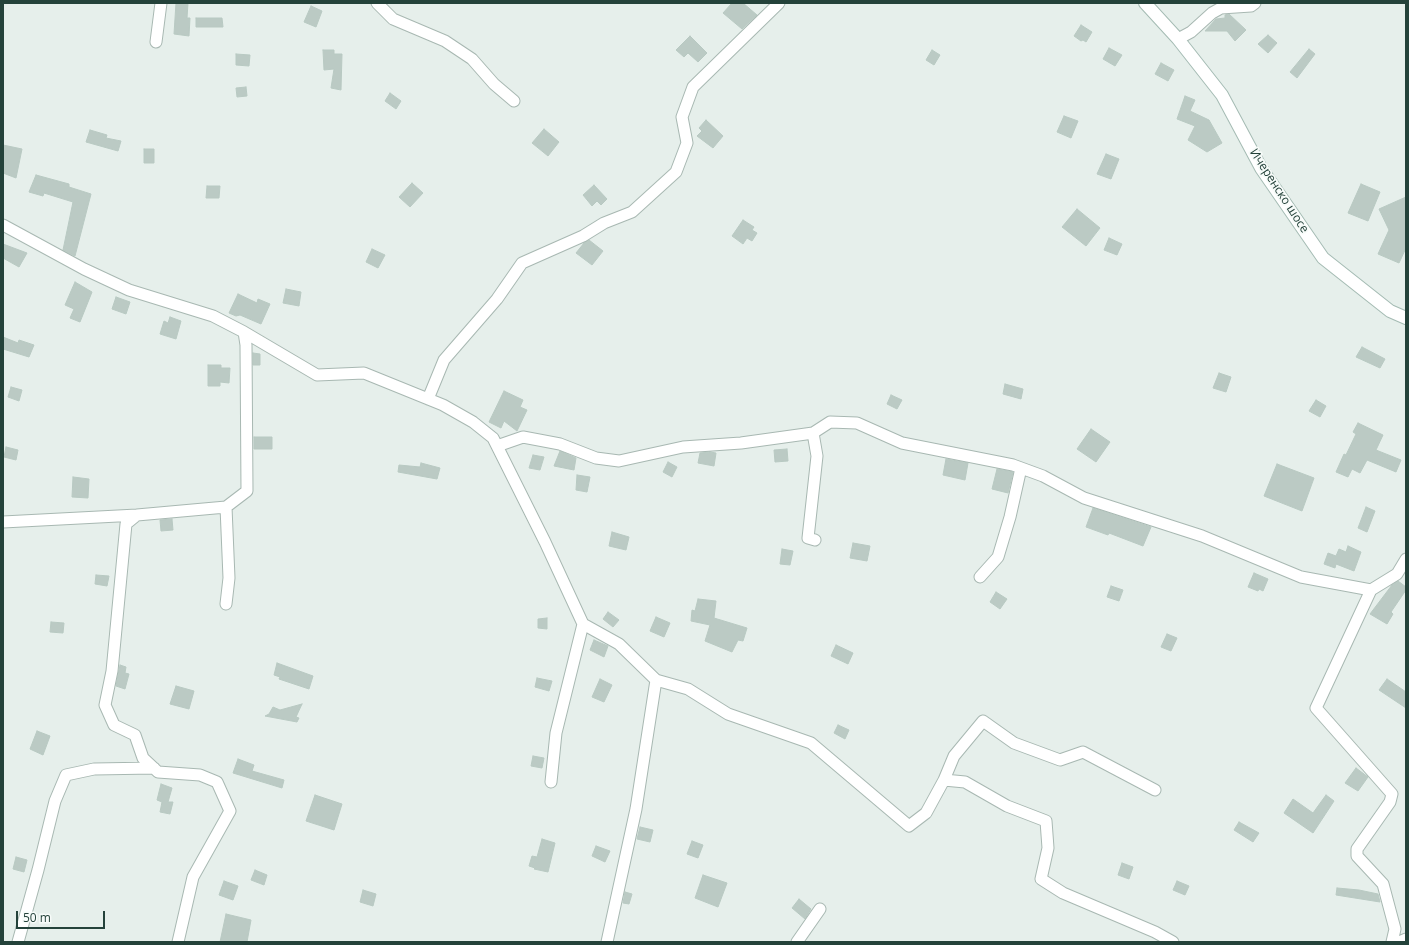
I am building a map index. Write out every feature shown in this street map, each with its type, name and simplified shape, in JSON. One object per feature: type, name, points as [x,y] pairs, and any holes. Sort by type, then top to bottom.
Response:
[{"type":"street","points":[[156,42],[161,3]]},
{"type":"street","points":[[377,3],[393,19],[445,41],[472,59],[494,84],[514,102]]},
{"type":"street","points":[[428,399],[444,360],[497,299],[522,263],[583,236],[604,223],[632,212],[676,172],[687,143],[682,117],[693,87],[779,3]]},
{"type":"street","name":"Ичеренско шосе","points":[[1145,3],[1178,39],[1222,95],[1261,168],[1323,258],[1390,311],[1406,318]]},
{"type":"street","points":[[1178,39],[1191,32],[1212,13],[1221,8],[1251,6],[1255,3]]},
{"type":"street","points":[[3,225],[84,269],[129,290],[213,316],[244,332],[317,375],[364,373],[428,399],[473,422],[493,438],[545,542],[583,624],[619,644],[656,680],[688,690],[728,714],[811,743],[909,826],[926,813],[944,780],[954,756],[983,721],[1014,743],[1060,760],[1083,752],[1155,790]]},
{"type":"street","points":[[3,522],[57,521],[226,507],[247,491],[246,345],[244,332]]},
{"type":"street","points":[[497,446],[524,437],[560,444],[596,458],[619,461],[682,447],[741,443],[813,433],[830,422],[857,423],[902,443],[1021,468],[1043,476],[1084,498],[1202,536],[1301,577],[1371,590]]},
{"type":"street","points":[[813,433],[817,456],[808,538],[815,540]]},
{"type":"street","points":[[980,577],[998,557],[1010,517],[1021,468]]},
{"type":"street","points":[[226,507],[229,578],[226,604]]},
{"type":"street","points":[[137,515],[126,524],[112,671],[105,705],[114,725],[135,735],[143,758],[158,772],[200,775],[217,782],[230,811],[193,877],[178,942]]},
{"type":"street","points":[[1392,942],[1395,929],[1383,884],[1357,856],[1358,849],[1390,802],[1392,794],[1316,708],[1371,590],[1397,574],[1406,559]]},
{"type":"street","points":[[551,782],[556,733],[583,624]]},
{"type":"street","points":[[607,942],[636,809],[656,680]]},
{"type":"street","points":[[18,942],[55,801],[66,775],[94,769],[154,768]]},
{"type":"street","points":[[944,780],[965,782],[1006,806],[1046,821],[1048,848],[1041,879],[1063,893],[1128,920],[1173,942]]},
{"type":"street","points":[[797,942],[820,909]]},
{"type":"street","points":[[1399,942],[1406,939]]},
{"type":"building","points":[[176,3],[188,3],[187,18],[190,18],[189,36],[174,34]]},
{"type":"building","points":[[732,3],[743,3],[757,15],[742,29],[723,13]]},
{"type":"building","points":[[311,6],[322,11],[316,27],[304,22]]},
{"type":"building","points":[[1229,14],[1246,30],[1235,41],[1227,31],[1205,31],[1216,19],[1225,18],[1225,15]]},
{"type":"building","points":[[196,18],[222,18],[223,27],[196,27]]},
{"type":"building","points":[[1081,25],[1092,32],[1086,42],[1083,40],[1081,41],[1074,36]]},
{"type":"building","points":[[1268,35],[1277,43],[1268,53],[1258,44]]},
{"type":"building","points":[[690,36],[707,53],[698,62],[688,53],[684,57],[676,50]]},
{"type":"building","points":[[1109,48],[1122,55],[1115,66],[1103,59]]},
{"type":"building","points":[[1309,49],[1315,54],[1297,78],[1290,72]]},
{"type":"building","points":[[323,50],[334,50],[334,54],[342,54],[341,90],[331,88],[334,69],[324,70]]},
{"type":"building","points":[[932,50],[940,55],[934,65],[926,60]]},
{"type":"building","points":[[236,54],[250,55],[249,66],[236,65]]},
{"type":"building","points":[[1161,63],[1174,70],[1168,81],[1155,74]]},
{"type":"building","points":[[246,87],[247,96],[237,97],[236,88]]},
{"type":"building","points":[[390,93],[401,101],[396,109],[385,101]]},
{"type":"building","points":[[1185,96],[1195,100],[1190,111],[1209,120],[1222,143],[1207,152],[1188,140],[1195,126],[1177,119]]},
{"type":"building","points":[[1064,116],[1078,121],[1071,138],[1057,132]]},
{"type":"building","points":[[706,120],[723,136],[713,148],[697,136],[702,131],[699,128]]},
{"type":"building","points":[[544,129],[559,142],[548,156],[532,143]]},
{"type":"building","points":[[90,130],[107,135],[106,138],[121,141],[118,151],[86,142]]},
{"type":"building","points":[[3,145],[22,149],[16,178],[3,173]]},
{"type":"building","points":[[144,149],[154,149],[154,163],[144,163]]},
{"type":"building","points":[[1106,154],[1119,159],[1111,179],[1097,174]]},
{"type":"building","points":[[36,175],[69,184],[69,187],[91,194],[75,256],[63,250],[73,202],[44,193],[43,196],[29,192]]},
{"type":"building","points":[[412,183],[423,193],[410,207],[399,197]]},
{"type":"building","points":[[1361,184],[1380,192],[1368,221],[1348,213]]},
{"type":"building","points":[[594,185],[607,199],[601,205],[597,201],[592,206],[583,195]]},
{"type":"building","points":[[207,186],[220,186],[219,198],[206,198]]},
{"type":"building","points":[[1406,197],[1406,248],[1399,263],[1378,254],[1389,230],[1379,209]]},
{"type":"building","points":[[1077,209],[1100,228],[1086,246],[1062,227]]},
{"type":"building","points":[[743,220],[754,227],[752,230],[757,233],[752,241],[747,238],[743,244],[732,236]]},
{"type":"building","points":[[1109,238],[1122,244],[1117,255],[1104,250]]},
{"type":"building","points":[[589,240],[603,251],[592,265],[576,253],[584,243]]},
{"type":"building","points":[[3,244],[27,253],[19,267],[3,258]]},
{"type":"building","points":[[372,249],[385,255],[378,268],[366,262]]},
{"type":"building","points":[[75,282],[92,292],[80,322],[70,318],[74,309],[65,305]]},
{"type":"building","points":[[286,289],[301,292],[299,306],[283,303]]},
{"type":"building","points":[[238,294],[257,303],[258,299],[270,304],[261,324],[240,315],[236,316],[229,313]]},
{"type":"building","points":[[116,297],[130,302],[126,314],[112,309]]},
{"type":"building","points":[[170,317],[181,321],[176,339],[160,334],[164,321],[168,323]]},
{"type":"building","points":[[3,337],[18,343],[19,340],[34,345],[29,357],[3,349]]},
{"type":"building","points":[[1362,347],[1385,359],[1380,368],[1356,357]]},
{"type":"building","points":[[253,353],[260,354],[260,365],[253,365]]},
{"type":"building","points":[[208,365],[221,365],[221,368],[230,368],[229,383],[220,382],[220,386],[208,386]]},
{"type":"building","points":[[1219,373],[1231,377],[1226,392],[1213,388]]},
{"type":"building","points":[[1005,384],[1023,389],[1021,399],[1003,394]]},
{"type":"building","points":[[11,387],[22,390],[19,401],[8,397]]},
{"type":"building","points":[[504,391],[523,400],[520,407],[527,410],[517,431],[504,421],[501,428],[489,422]]},
{"type":"building","points":[[891,395],[902,400],[897,409],[887,404]]},
{"type":"building","points":[[1316,400],[1326,406],[1320,417],[1309,411]]},
{"type":"building","points":[[1358,423],[1383,435],[1376,450],[1401,460],[1396,472],[1367,460],[1360,473],[1352,469],[1348,477],[1336,472],[1344,454],[1346,455],[1356,434],[1353,432]]},
{"type":"building","points":[[1091,429],[1110,442],[1096,462],[1077,449]]},
{"type":"building","points":[[254,437],[272,437],[272,449],[254,449]]},
{"type":"building","points":[[6,447],[18,450],[16,460],[4,457]]},
{"type":"building","points":[[787,449],[788,461],[775,462],[774,450]]},
{"type":"building","points":[[560,451],[576,458],[574,470],[554,466]]},
{"type":"building","points":[[700,453],[716,453],[714,466],[698,463]]},
{"type":"building","points":[[533,455],[544,457],[540,470],[529,468]]},
{"type":"building","points":[[946,459],[968,463],[965,480],[943,475]]},
{"type":"building","points":[[668,462],[677,467],[672,477],[663,472]]},
{"type":"building","points":[[421,463],[440,468],[437,479],[398,472],[399,465],[420,467]]},
{"type":"building","points":[[1277,464],[1314,478],[1302,511],[1264,496]]},
{"type":"building","points":[[997,469],[1013,472],[1008,493],[992,489]]},
{"type":"building","points":[[577,475],[590,477],[587,492],[576,490]]},
{"type":"building","points":[[73,477],[89,479],[88,498],[72,497]]},
{"type":"building","points":[[1366,507],[1375,511],[1367,532],[1358,528]]},
{"type":"building","points":[[1093,508],[1151,527],[1143,546],[1109,533],[1108,535],[1086,527]]},
{"type":"building","points":[[172,519],[173,530],[161,531],[160,520]]},
{"type":"building","points":[[612,532],[629,537],[626,550],[609,546]]},
{"type":"building","points":[[853,543],[870,546],[867,561],[850,558]]},
{"type":"building","points":[[1348,546],[1361,552],[1354,571],[1336,564],[1335,568],[1324,564],[1328,553],[1336,556],[1339,549],[1346,552]]},
{"type":"building","points":[[782,549],[793,551],[790,565],[780,564]]},
{"type":"building","points":[[1254,573],[1268,579],[1263,591],[1259,589],[1258,591],[1248,587]]},
{"type":"building","points":[[96,575],[109,576],[107,586],[95,584]]},
{"type":"building","points":[[1398,581],[1406,587],[1406,590],[1391,612],[1393,614],[1387,624],[1370,614],[1392,585]]},
{"type":"building","points":[[1111,586],[1123,590],[1119,601],[1107,597]]},
{"type":"building","points":[[996,592],[1007,599],[1000,609],[990,602]]},
{"type":"building","points":[[698,599],[716,601],[714,618],[747,628],[743,641],[738,640],[732,652],[705,641],[710,625],[691,621],[692,610],[695,611]]},
{"type":"building","points":[[608,612],[619,620],[613,627],[603,619]]},
{"type":"building","points":[[656,617],[670,623],[664,637],[650,631]]},
{"type":"building","points":[[547,618],[547,629],[538,628],[538,619]]},
{"type":"building","points":[[51,622],[64,623],[63,633],[50,632]]},
{"type":"building","points":[[1167,634],[1177,638],[1171,651],[1161,647]]},
{"type":"building","points":[[594,640],[608,646],[604,657],[590,650]]},
{"type":"building","points":[[836,645],[853,653],[848,664],[831,656]]},
{"type":"building","points":[[277,663],[313,676],[309,689],[279,679],[280,677],[274,675]]},
{"type":"building","points":[[120,665],[126,667],[125,673],[129,674],[125,689],[116,686]]},
{"type":"building","points":[[537,678],[552,681],[549,691],[535,687]]},
{"type":"building","points":[[600,679],[612,685],[604,702],[592,697]]},
{"type":"building","points":[[1387,679],[1406,692],[1406,708],[1379,690]]},
{"type":"building","points":[[176,686],[194,691],[189,709],[170,704]]},
{"type":"building","points":[[302,704],[296,717],[299,718],[297,722],[265,716],[269,714],[273,707],[280,710]]},
{"type":"building","points":[[838,725],[849,730],[845,739],[834,733]]},
{"type":"building","points":[[37,731],[50,736],[43,755],[30,749]]},
{"type":"building","points":[[533,756],[544,758],[542,768],[531,766]]},
{"type":"building","points":[[238,759],[254,765],[252,771],[284,780],[282,788],[233,773]]},
{"type":"building","points":[[1356,768],[1368,777],[1358,791],[1345,783]]},
{"type":"building","points":[[161,784],[172,788],[168,802],[173,802],[170,814],[160,812],[162,802],[157,800]]},
{"type":"building","points":[[315,795],[342,804],[334,830],[306,821]]},
{"type":"building","points":[[1326,795],[1334,801],[1313,833],[1284,813],[1293,799],[1313,813]]},
{"type":"building","points":[[1239,822],[1259,833],[1253,842],[1234,830]]},
{"type":"building","points":[[640,827],[653,830],[650,842],[637,839]]},
{"type":"building","points":[[542,839],[555,843],[548,872],[534,869],[535,868],[529,866],[532,856],[537,857]]},
{"type":"building","points":[[692,841],[703,845],[698,858],[687,854]]},
{"type":"building","points":[[596,846],[610,851],[605,862],[592,856]]},
{"type":"building","points":[[16,857],[27,860],[24,872],[13,869]]},
{"type":"building","points":[[1122,863],[1133,867],[1129,879],[1118,875]]},
{"type":"building","points":[[255,870],[267,875],[264,885],[251,880]]},
{"type":"building","points":[[703,875],[727,883],[718,907],[695,898]]},
{"type":"building","points":[[224,881],[238,886],[233,900],[219,895]]},
{"type":"building","points":[[1177,881],[1189,886],[1185,895],[1173,890]]},
{"type":"building","points":[[1337,888],[1359,890],[1378,894],[1380,902],[1336,895]]},
{"type":"building","points":[[363,890],[376,894],[373,906],[360,902]]},
{"type":"building","points":[[625,892],[632,894],[629,904],[623,903]]},
{"type":"building","points":[[799,899],[811,909],[805,919],[792,908]]},
{"type":"building","points":[[226,914],[251,920],[247,942],[220,942]]}]
